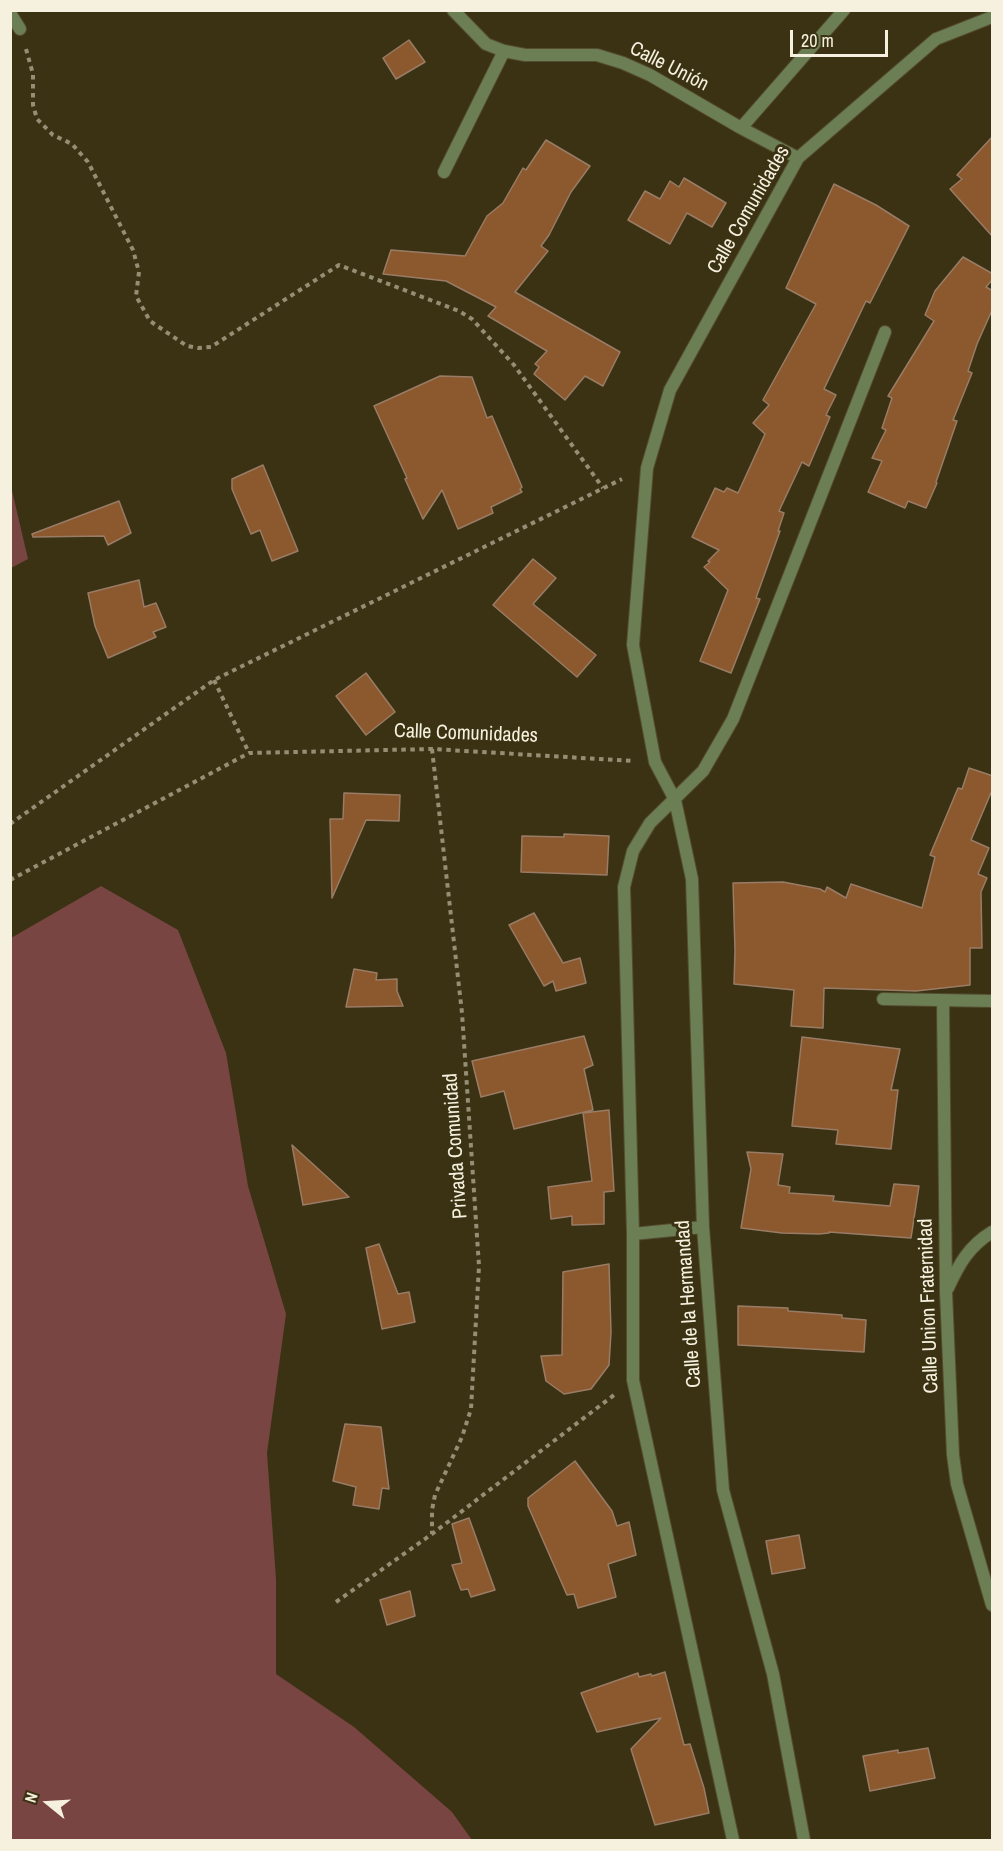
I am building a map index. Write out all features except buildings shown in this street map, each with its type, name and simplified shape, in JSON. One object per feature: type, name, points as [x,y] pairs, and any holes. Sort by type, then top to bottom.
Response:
[{"type":"street","points":[[741,128],[844,10]]},
{"type":"street","name":"Calle Unión","points":[[455,11],[486,44],[504,51],[525,55],[597,55],[606,58],[650,75],[798,158]]},
{"type":"street","points":[[10,13],[20,29]]},
{"type":"street","name":"Calle Comunidades","points":[[655,762],[633,645],[647,468],[670,390],[798,158],[936,39],[993,17]]},
{"type":"street","points":[[444,172],[504,51]]},
{"type":"street","points":[[733,1840],[633,1380],[633,1234],[624,887],[633,851],[650,823],[703,771],[733,719],[885,332]]},
{"type":"street","name":"Calle de la Hermandad","points":[[655,762],[675,800],[692,879],[703,1227],[723,1490],[773,1674],[804,1840]]},
{"type":"street","points":[[883,999],[993,1001]]},
{"type":"street","name":"Calle Union Fraternidad","points":[[943,1001],[946,1292],[952,1455],[957,1484],[993,1605]]},
{"type":"street","points":[[633,1234],[703,1227]]},
{"type":"street","points":[[946,1292],[960,1263],[980,1240],[993,1232]]},
{"type":"path","points":[[20,29],[33,74],[33,105],[37,119],[53,135],[72,144],[88,162],[133,250],[139,272],[136,296],[150,321],[187,346],[211,347],[339,265],[459,311],[472,319],[514,365],[603,489]]},
{"type":"path","points":[[10,824],[214,680],[647,468]]},
{"type":"path","points":[[214,680],[249,753]]},
{"type":"path","name":"Calle Comunidades","points":[[10,880],[249,753],[432,749],[655,762]]},
{"type":"path","name":"Privada Comunidad","points":[[432,749],[462,1013],[479,1266],[471,1410],[462,1437],[435,1495],[432,1510],[432,1534]]},
{"type":"path","points":[[336,1602],[432,1534],[633,1380]]},
{"type":"shaded area","points":[[10,482],[28,559],[11,568],[10,568]]},
{"type":"shaded area","points":[[101,886],[178,930],[226,1053],[248,1186],[286,1314],[267,1453],[276,1579],[276,1674],[354,1727],[452,1812],[472,1840],[11,1840],[11,938]]}]
